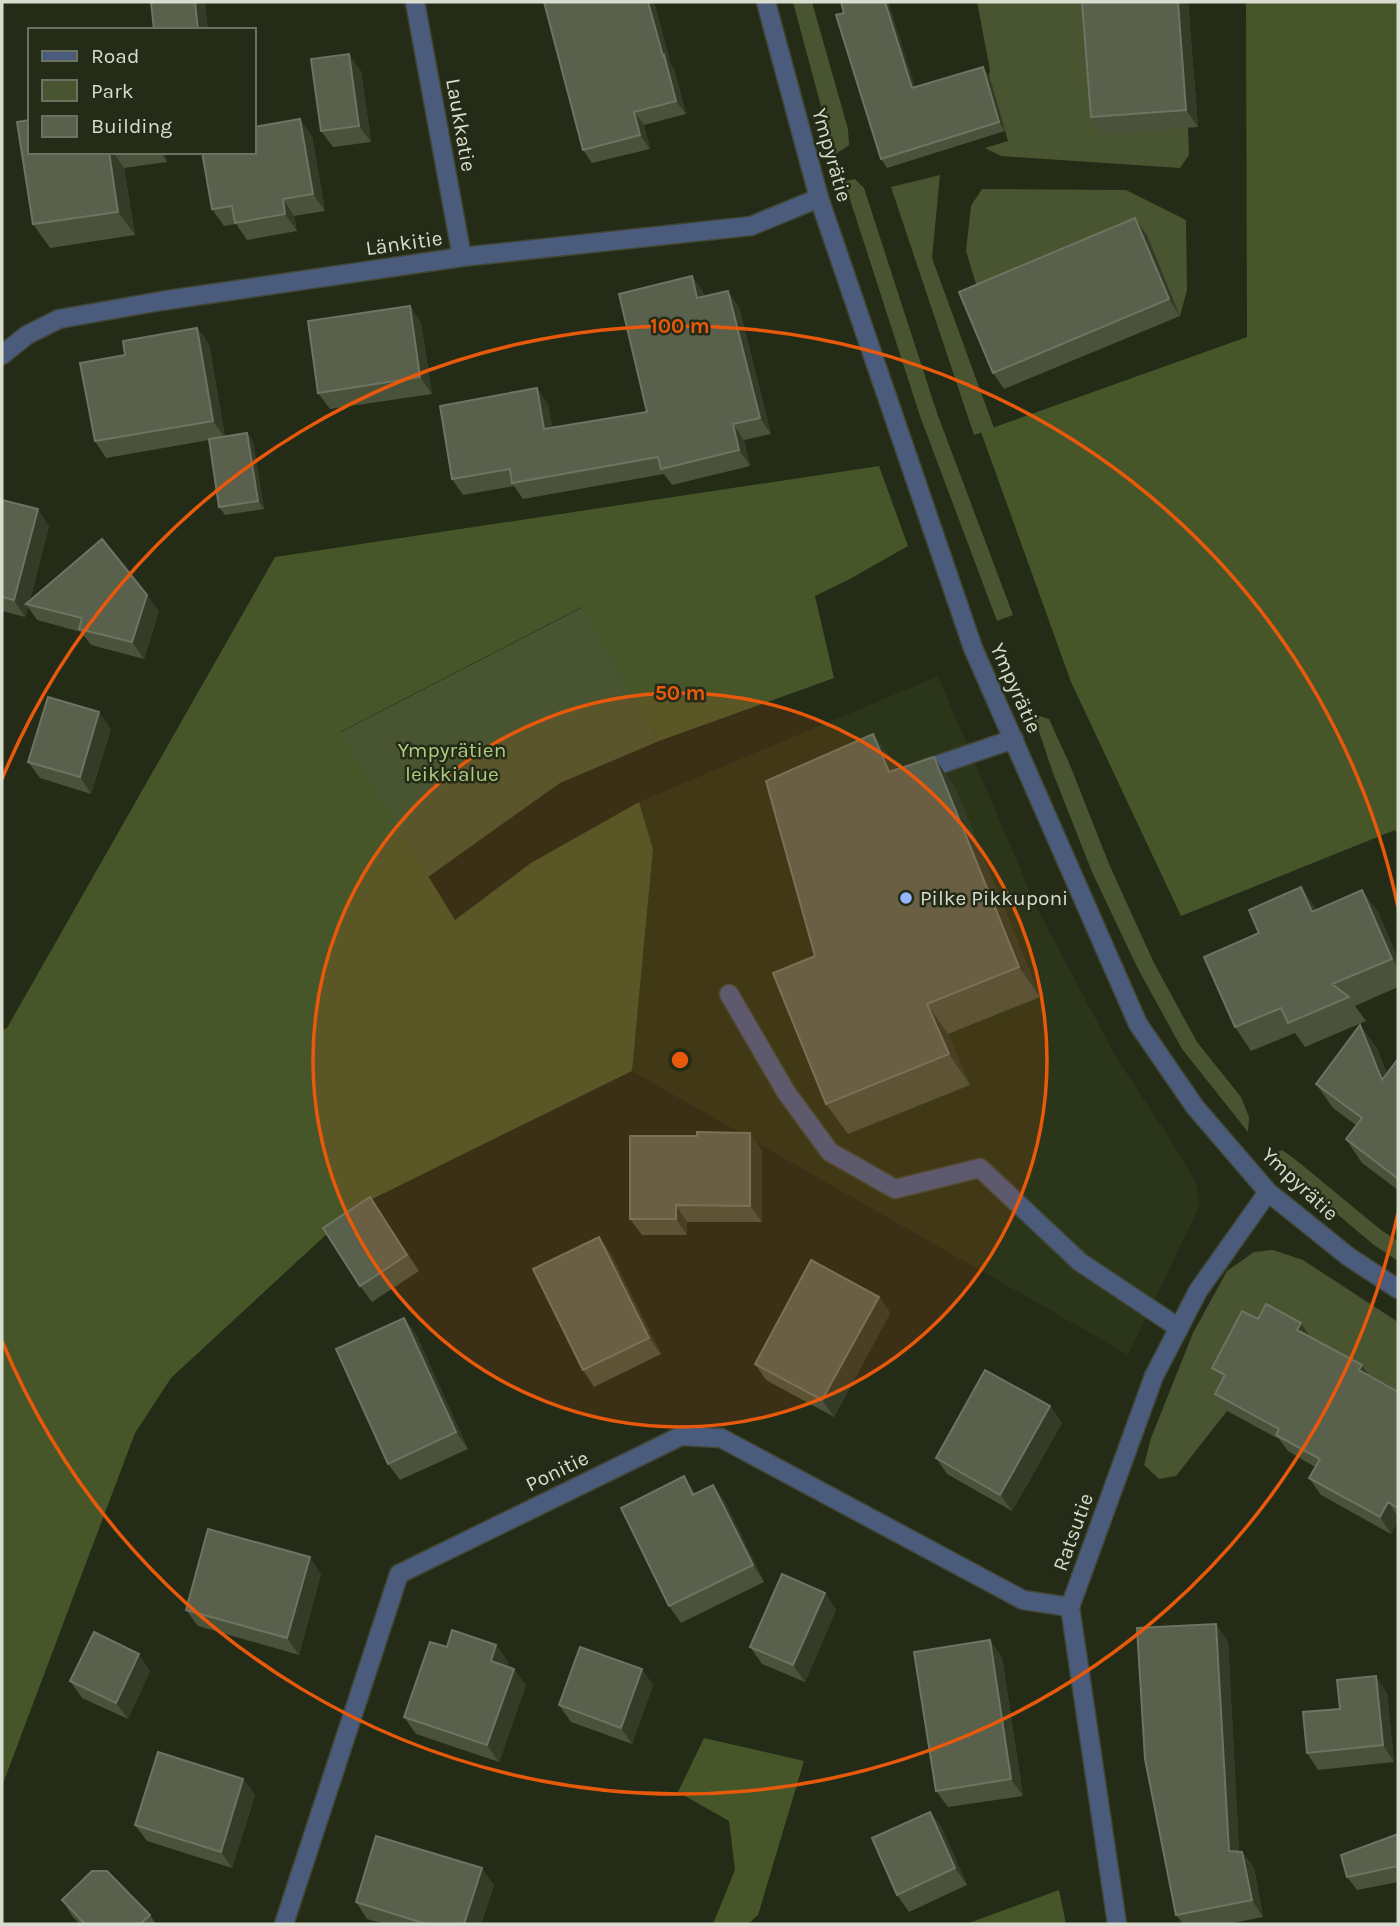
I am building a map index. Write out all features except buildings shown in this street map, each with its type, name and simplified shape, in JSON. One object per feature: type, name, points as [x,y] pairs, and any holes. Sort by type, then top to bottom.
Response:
[{"type":"street","name":"Laukkatie","points":[[415,2],[462,257]]},
{"type":"street","name":"Ympyrätie","points":[[766,2],[819,198],[973,648],[1138,1024],[1195,1107],[1268,1192],[1349,1257],[1398,1289]]},
{"type":"street","name":"Länkitie","points":[[2,355],[27,335],[59,319],[462,257],[751,226],[819,198]]},
{"type":"street","points":[[922,770],[1014,739]]},
{"type":"street","points":[[729,994],[786,1092],[831,1152],[895,1189],[980,1168],[1080,1262],[1179,1328]]},
{"type":"street","name":"Ratsutie","points":[[1117,1924],[1070,1607],[1154,1376],[1198,1291],[1268,1192]]},
{"type":"street","name":"Ponitie","points":[[284,1924],[399,1574],[681,1436],[721,1438],[1023,1600],[1070,1607]]},
{"type":"shaded area","points":[[1246,2],[1398,2],[1398,835],[1395,830],[1181,916],[1071,682],[981,432],[1247,337]]},
{"type":"shaded area","points":[[879,466],[908,546],[815,596],[834,678],[659,741],[582,607],[340,732],[455,920],[531,863],[639,802],[653,849],[632,1071],[356,1207],[171,1378],[135,1433],[2,1786],[2,1030],[7,1028],[275,557]]},
{"type":"shaded area","points":[[938,676],[1037,908],[1116,1057],[1196,1183],[1200,1205],[1128,1355],[632,1071],[653,849],[639,802]]},
{"type":"shaded area","points":[[704,1738],[804,1761],[758,1915],[748,1924],[713,1924],[735,1870],[729,1821],[678,1792]]},
{"type":"shaded area","points":[[1059,1890],[1066,1924],[966,1924]]},
{"type":"green space","points":[[793,2],[812,2],[848,129],[849,145],[834,155]]},
{"type":"green space","points":[[977,2],[1093,2],[1103,133],[1188,127],[1189,155],[1180,168],[1001,156],[985,148],[1008,141],[989,75]]},
{"type":"green space","points":[[940,175],[932,258],[994,428],[974,435],[891,187]]},
{"type":"green space","points":[[855,179],[864,188],[937,413],[1013,615],[997,621],[920,416],[844,181]]},
{"type":"green space","points":[[982,189],[1126,190],[1186,220],[1187,290],[1180,316],[980,297],[966,251],[971,206]]},
{"type":"green space","name":"Ympyrätien leikkialue","points":[[583,607],[659,741],[560,783],[428,877],[339,733]]},
{"type":"green space","points":[[1033,714],[1049,719],[1109,864],[1154,963],[1197,1042],[1241,1097],[1249,1117],[1248,1132],[1182,1049],[1137,967],[1092,872]]},
{"type":"green space","points":[[1282,1150],[1398,1241],[1398,1261],[1374,1245],[1268,1156]]},
{"type":"green space","points":[[1273,1250],[1303,1260],[1398,1322],[1398,1402],[1237,1392],[1227,1411],[1176,1476],[1159,1479],[1144,1465],[1151,1438],[1193,1333],[1227,1271],[1254,1252]]},
{"type":"place","name":"Pilke Pikkuponi","points":[[906,898]]}]
